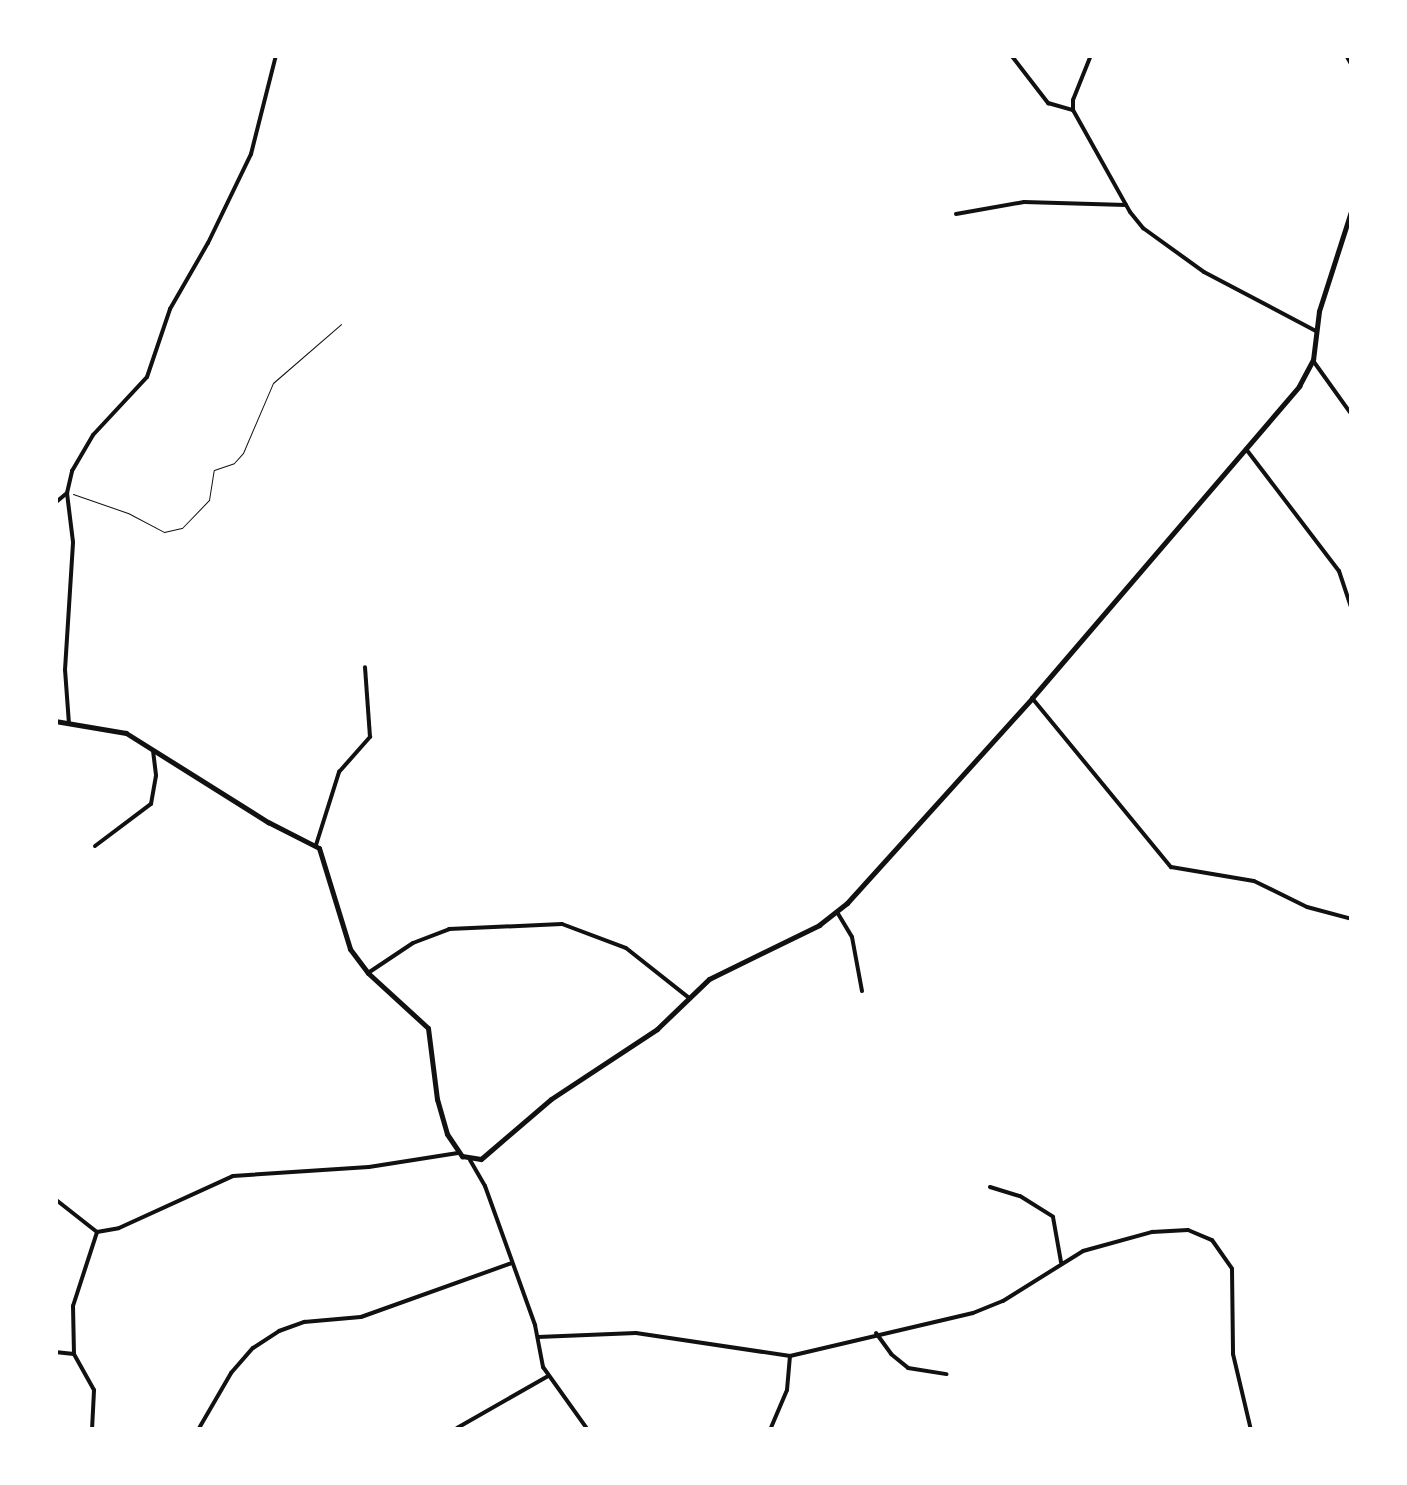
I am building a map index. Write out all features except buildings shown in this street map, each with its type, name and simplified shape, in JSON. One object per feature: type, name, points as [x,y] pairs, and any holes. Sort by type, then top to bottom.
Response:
[{"type":"main road","points":[[55,722],[117,730],[268,822],[316,845],[346,940],[368,972],[417,1014],[431,1033],[439,1110],[458,1153],[470,1160],[488,1155],[552,1099],[657,1029],[715,975],[838,912],[1032,698],[1299,386],[1313,360],[1316,330],[1352,208]]},
{"type":"street","points":[[68,724],[66,670],[73,542],[67,493],[80,454],[147,377],[160,331],[251,154],[276,55]]},
{"type":"street","points":[[1010,55],[1048,102],[1073,110]]},
{"type":"street","points":[[1092,55],[1073,100],[1073,110],[1143,228],[1204,272],[1316,330]]},
{"type":"street","points":[[1346,55],[1352,66]]},
{"type":"street","points":[[956,214],[1024,202],[1126,205]]},
{"type":"street","points":[[1313,360],[1352,415]]},
{"type":"street","points":[[1246,448],[1339,571],[1352,610]]},
{"type":"street","points":[[55,503],[67,493]]},
{"type":"street","points":[[316,845],[339,772],[370,737],[366,667]]},
{"type":"street","points":[[1032,698],[1171,866],[1254,881],[1306,907],[1352,918]]},
{"type":"street","points":[[95,846],[151,804],[156,775],[152,748]]},
{"type":"street","points":[[838,912],[852,937],[862,991]]},
{"type":"street","points":[[368,972],[413,942],[449,929],[562,924],[626,948],[689,998]]},
{"type":"street","points":[[55,1199],[97,1232],[119,1228],[233,1176],[369,1168],[458,1153]]},
{"type":"street","points":[[470,1160],[538,1337],[540,1361],[588,1430]]},
{"type":"street","points":[[990,1186],[1020,1196],[1053,1217],[1061,1262]]},
{"type":"street","points":[[538,1337],[636,1334],[790,1356],[993,1306],[1061,1262],[1110,1242],[1162,1230],[1188,1230],[1212,1240],[1232,1269],[1233,1354],[1251,1430]]},
{"type":"street","points":[[92,1430],[94,1390],[74,1354],[74,1296],[97,1232]]},
{"type":"street","points":[[198,1430],[231,1373],[248,1354],[279,1331],[304,1322],[361,1317],[512,1263]]},
{"type":"street","points":[[876,1333],[890,1354],[908,1368],[947,1374]]},
{"type":"street","points":[[55,1352],[74,1354]]},
{"type":"street","points":[[770,1430],[787,1390],[790,1356]]},
{"type":"street","points":[[457,1428],[548,1376]]},
{"type":"path","points":[[67,493],[128,513],[164,532],[182,528],[209,500],[214,470],[243,454],[273,382],[342,324]]}]
